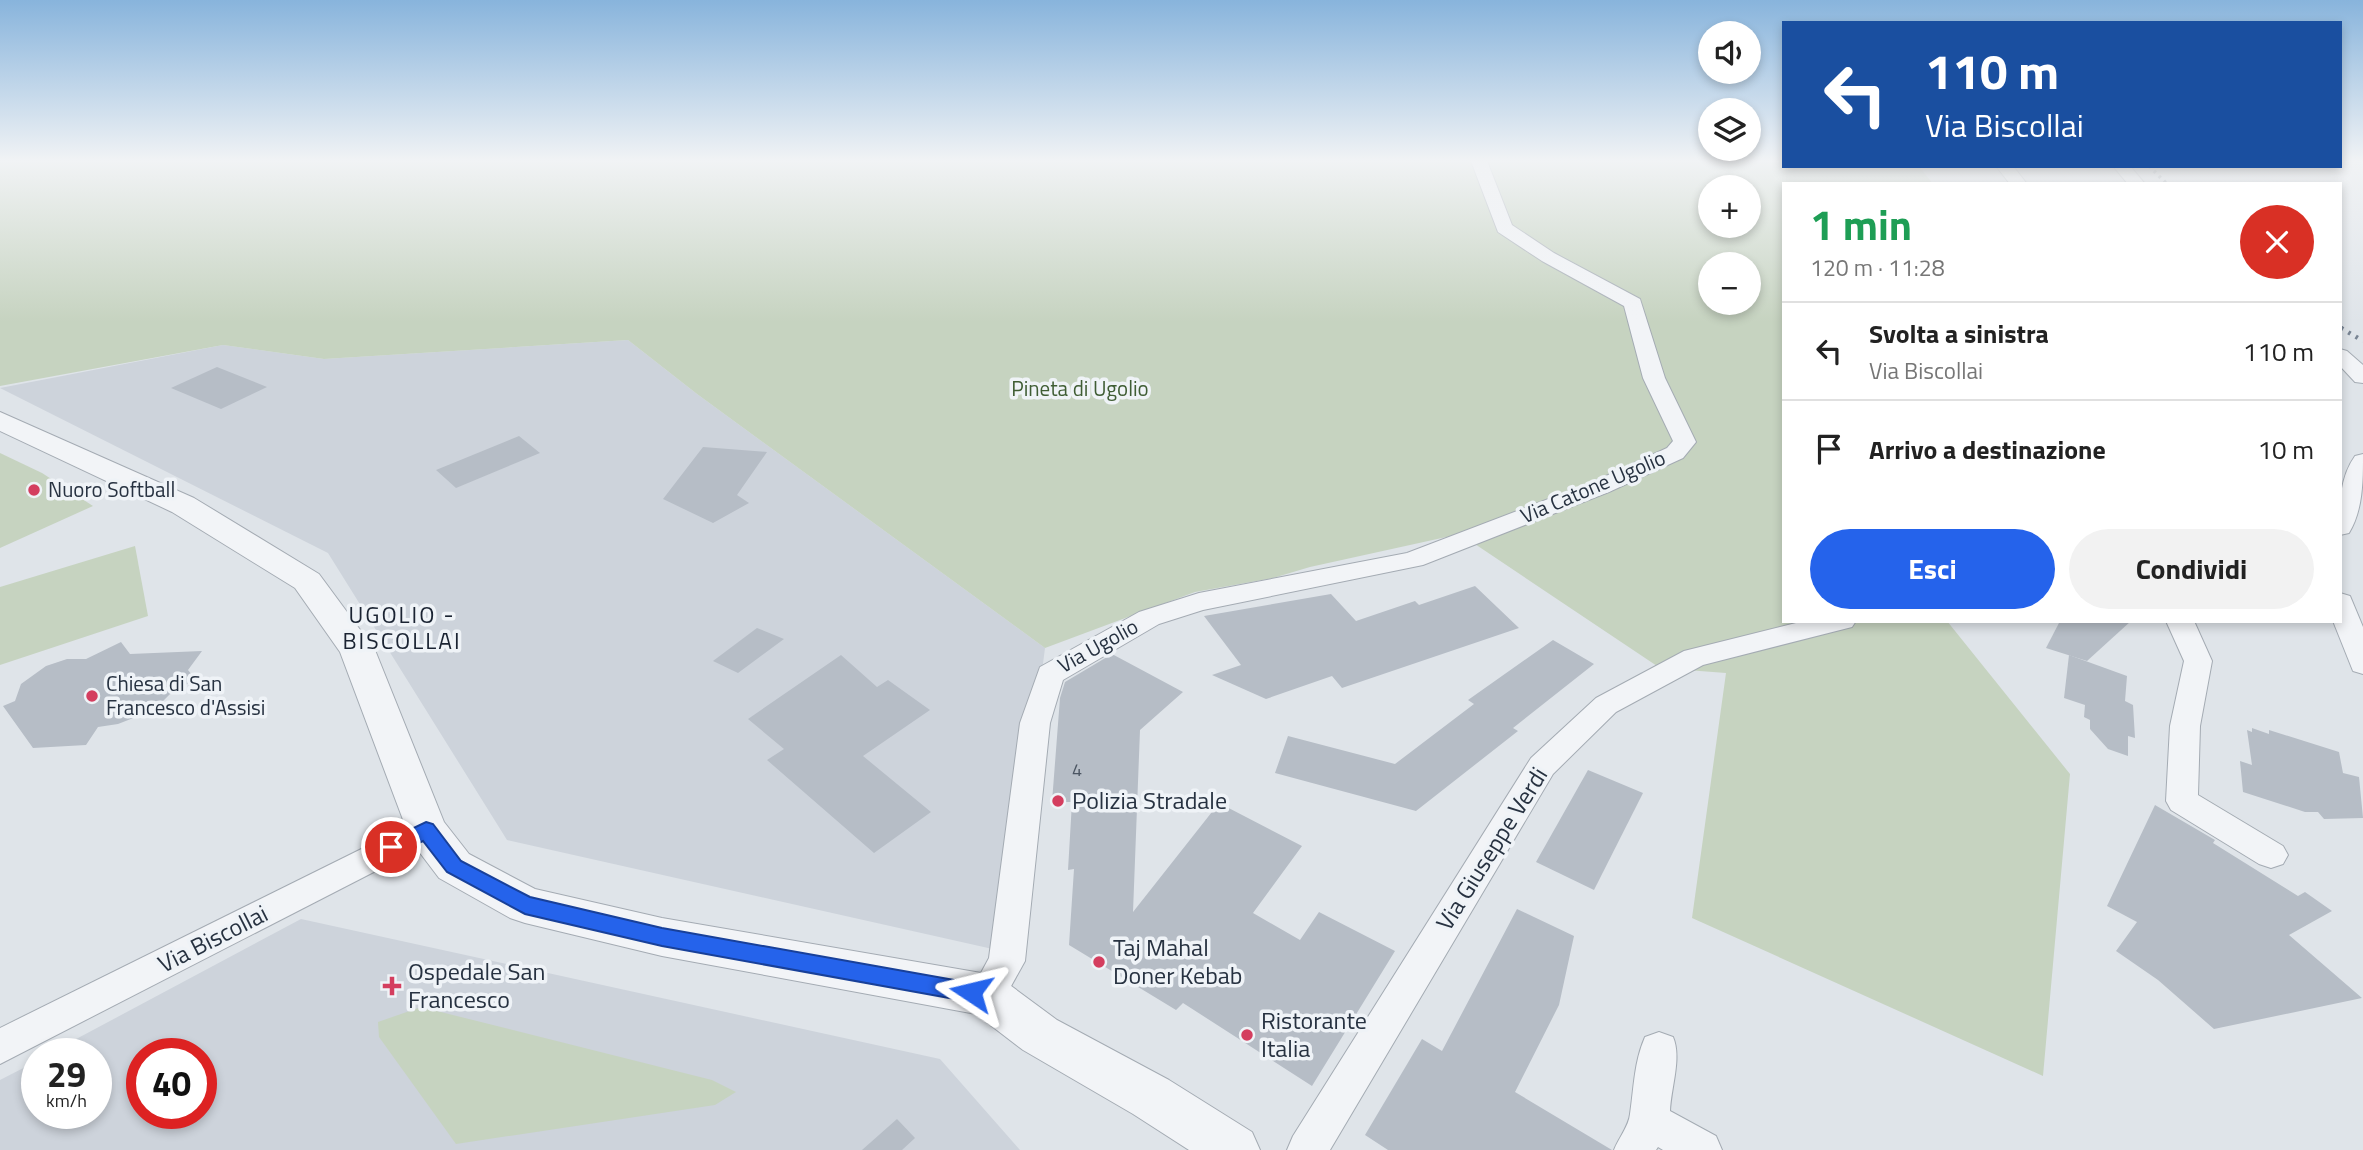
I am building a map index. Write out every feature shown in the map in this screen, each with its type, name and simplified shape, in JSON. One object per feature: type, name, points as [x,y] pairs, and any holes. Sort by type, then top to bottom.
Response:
[{"type":"street","name":"Via Catone Ugolio","points":[[1467,539],[1601,487],[1675,453],[1685,442],[1654,378],[1633,303],[1548,257],[1504,228],[1499,215]]},
{"type":"street","points":[[2342,357],[2363,377]]},
{"type":"street","points":[[0,420],[183,505],[307,581],[357,650],[426,830],[454,866],[525,905],[662,937],[987,995],[1040,1035],[1151,1097],[1234,1150]]},
{"type":"street","points":[[2342,522],[2363,461]]},
{"type":"street","name":"Via Ugolio","points":[[987,995],[1007,961],[1035,723],[1050,674],[1149,618],[1199,602],[1413,559],[1467,539]]},
{"type":"street","points":[[2342,607],[2363,664]]},
{"type":"street","name":"Via Giuseppe Verdi","points":[[1307,1150],[1542,766],[1606,705],[1694,658],[1834,623]]},
{"type":"street","points":[[2180,623],[2198,661],[2185,726],[2182,802],[2270,855]]},
{"type":"street","name":"Via Biscollai","points":[[0,1047],[426,830]]},
{"type":"street","points":[[1659,1049],[1642,1135],[1702,1150]]},
{"type":"shaded area","points":[[628,340],[697,394],[1045,648],[1006,952],[507,840],[328,553],[0,388],[223,345],[324,359]]},
{"type":"shaded area","name":"Ospedale San Francesco","points":[[301,919],[940,1059],[1020,1150],[0,1150],[0,1080],[21,1069],[21,1129],[112,1129],[112,1038],[78,1038]]},
{"type":"green space","name":"Pineta di Ugolio","points":[[0,215],[1698,215],[1698,238],[1761,238],[1761,215],[1782,215],[1782,623],[1949,623],[2070,774],[2043,1076],[1692,918],[1726,673],[1660,668],[1460,534],[1310,567],[1273,578],[1195,592],[1045,648],[697,394],[628,340],[324,359],[223,345],[0,386]]},
{"type":"green space","name":"Nuoro Softball","points":[[0,453],[42,473],[93,506],[0,548]]},
{"type":"green space","points":[[135,546],[148,616],[0,665],[0,587]]},
{"type":"green space","points":[[421,1007],[712,1080],[736,1092],[715,1105],[456,1144],[379,1037],[378,1022]]},
{"type":"building","points":[[217,367],[267,387],[221,409],[171,388]]},
{"type":"building","points":[[519,436],[540,453],[456,488],[436,470]]},
{"type":"building","points":[[703,447],[767,452],[737,495],[749,503],[713,523],[663,499]]},
{"type":"building","points":[[1475,586],[1519,628],[1342,688],[1332,676],[1266,699],[1212,675],[1241,665],[1204,616],[1331,594],[1356,621],[1415,601],[1419,605]]},
{"type":"building","points":[[2059,623],[2129,623],[2087,661],[2046,648]]},
{"type":"building","points":[[757,628],[784,639],[738,673],[713,661]]},
{"type":"building","points":[[1553,640],[1594,664],[1513,728],[1518,731],[1416,811],[1275,773],[1288,736],[1395,764],[1474,704],[1468,700]]},
{"type":"building","name":"Chiesa di San Francesco d'Assisi","points":[[121,642],[130,654],[202,651],[188,670],[196,680],[174,690],[160,704],[141,715],[118,724],[98,727],[86,745],[33,748],[3,706],[15,701],[21,684],[46,666],[67,659],[86,659]]},
{"type":"building","points":[[1112,654],[1183,692],[1140,730],[1133,912],[1219,803],[1302,846],[1253,913],[1300,940],[1319,912],[1395,951],[1312,1086],[1183,1003],[1176,1010],[1069,945],[1074,869],[1068,870],[1072,802],[1052,802],[1060,698],[1065,682]]},
{"type":"building","points":[[841,655],[877,687],[888,680],[930,710],[863,756],[931,812],[874,853],[767,760],[784,749],[748,719]]},
{"type":"building","points":[[2069,655],[2127,676],[2125,701],[2133,705],[2135,738],[2128,736],[2128,756],[2108,749],[2090,729],[2090,720],[2084,717],[2085,705],[2064,698]]},
{"type":"building","points":[[2252,728],[2269,734],[2269,730],[2339,752],[2343,773],[2359,777],[2363,818],[2324,819],[2318,812],[2305,812],[2243,792],[2240,761],[2252,765],[2247,730],[2252,732]]},
{"type":"building","points":[[1588,770],[1643,793],[1594,890],[1536,862]]},
{"type":"building","points":[[2155,805],[2215,840],[2213,843],[2298,896],[2305,892],[2332,911],[2289,935],[2362,998],[2214,1029],[2158,980],[2116,951],[2137,922],[2107,906]]},
{"type":"building","points":[[1517,909],[1574,936],[1559,1005],[1515,1092],[1612,1150],[1388,1150],[1365,1135],[1422,1039],[1442,1051]]},
{"type":"building","points":[[897,1119],[915,1138],[902,1150],[862,1150]]},
{"type":"railway","points":[[2342,329],[2363,341]]},
{"type":"place","name":"Nuoro Softball","points":[[34,490]]},
{"type":"place","name":"Chiesa di San Francesco d'Assisi","points":[[92,696]]},
{"type":"place","name":"Polizia Stradale","points":[[1058,801]]},
{"type":"place","name":"Taj Mahal Doner Kebab","points":[[1099,962]]},
{"type":"place","name":"Ospedale San Francesco","points":[[392,986]]},
{"type":"place","name":"Ristorante Italia","points":[[1247,1035]]},
{"type":"district","name":"UGOLIO - BISCOLLAI","points":[[402,628]]},
{"type":"route","points":[[391,847],[426,830],[454,866],[525,905],[662,937],[971,992]]}]
